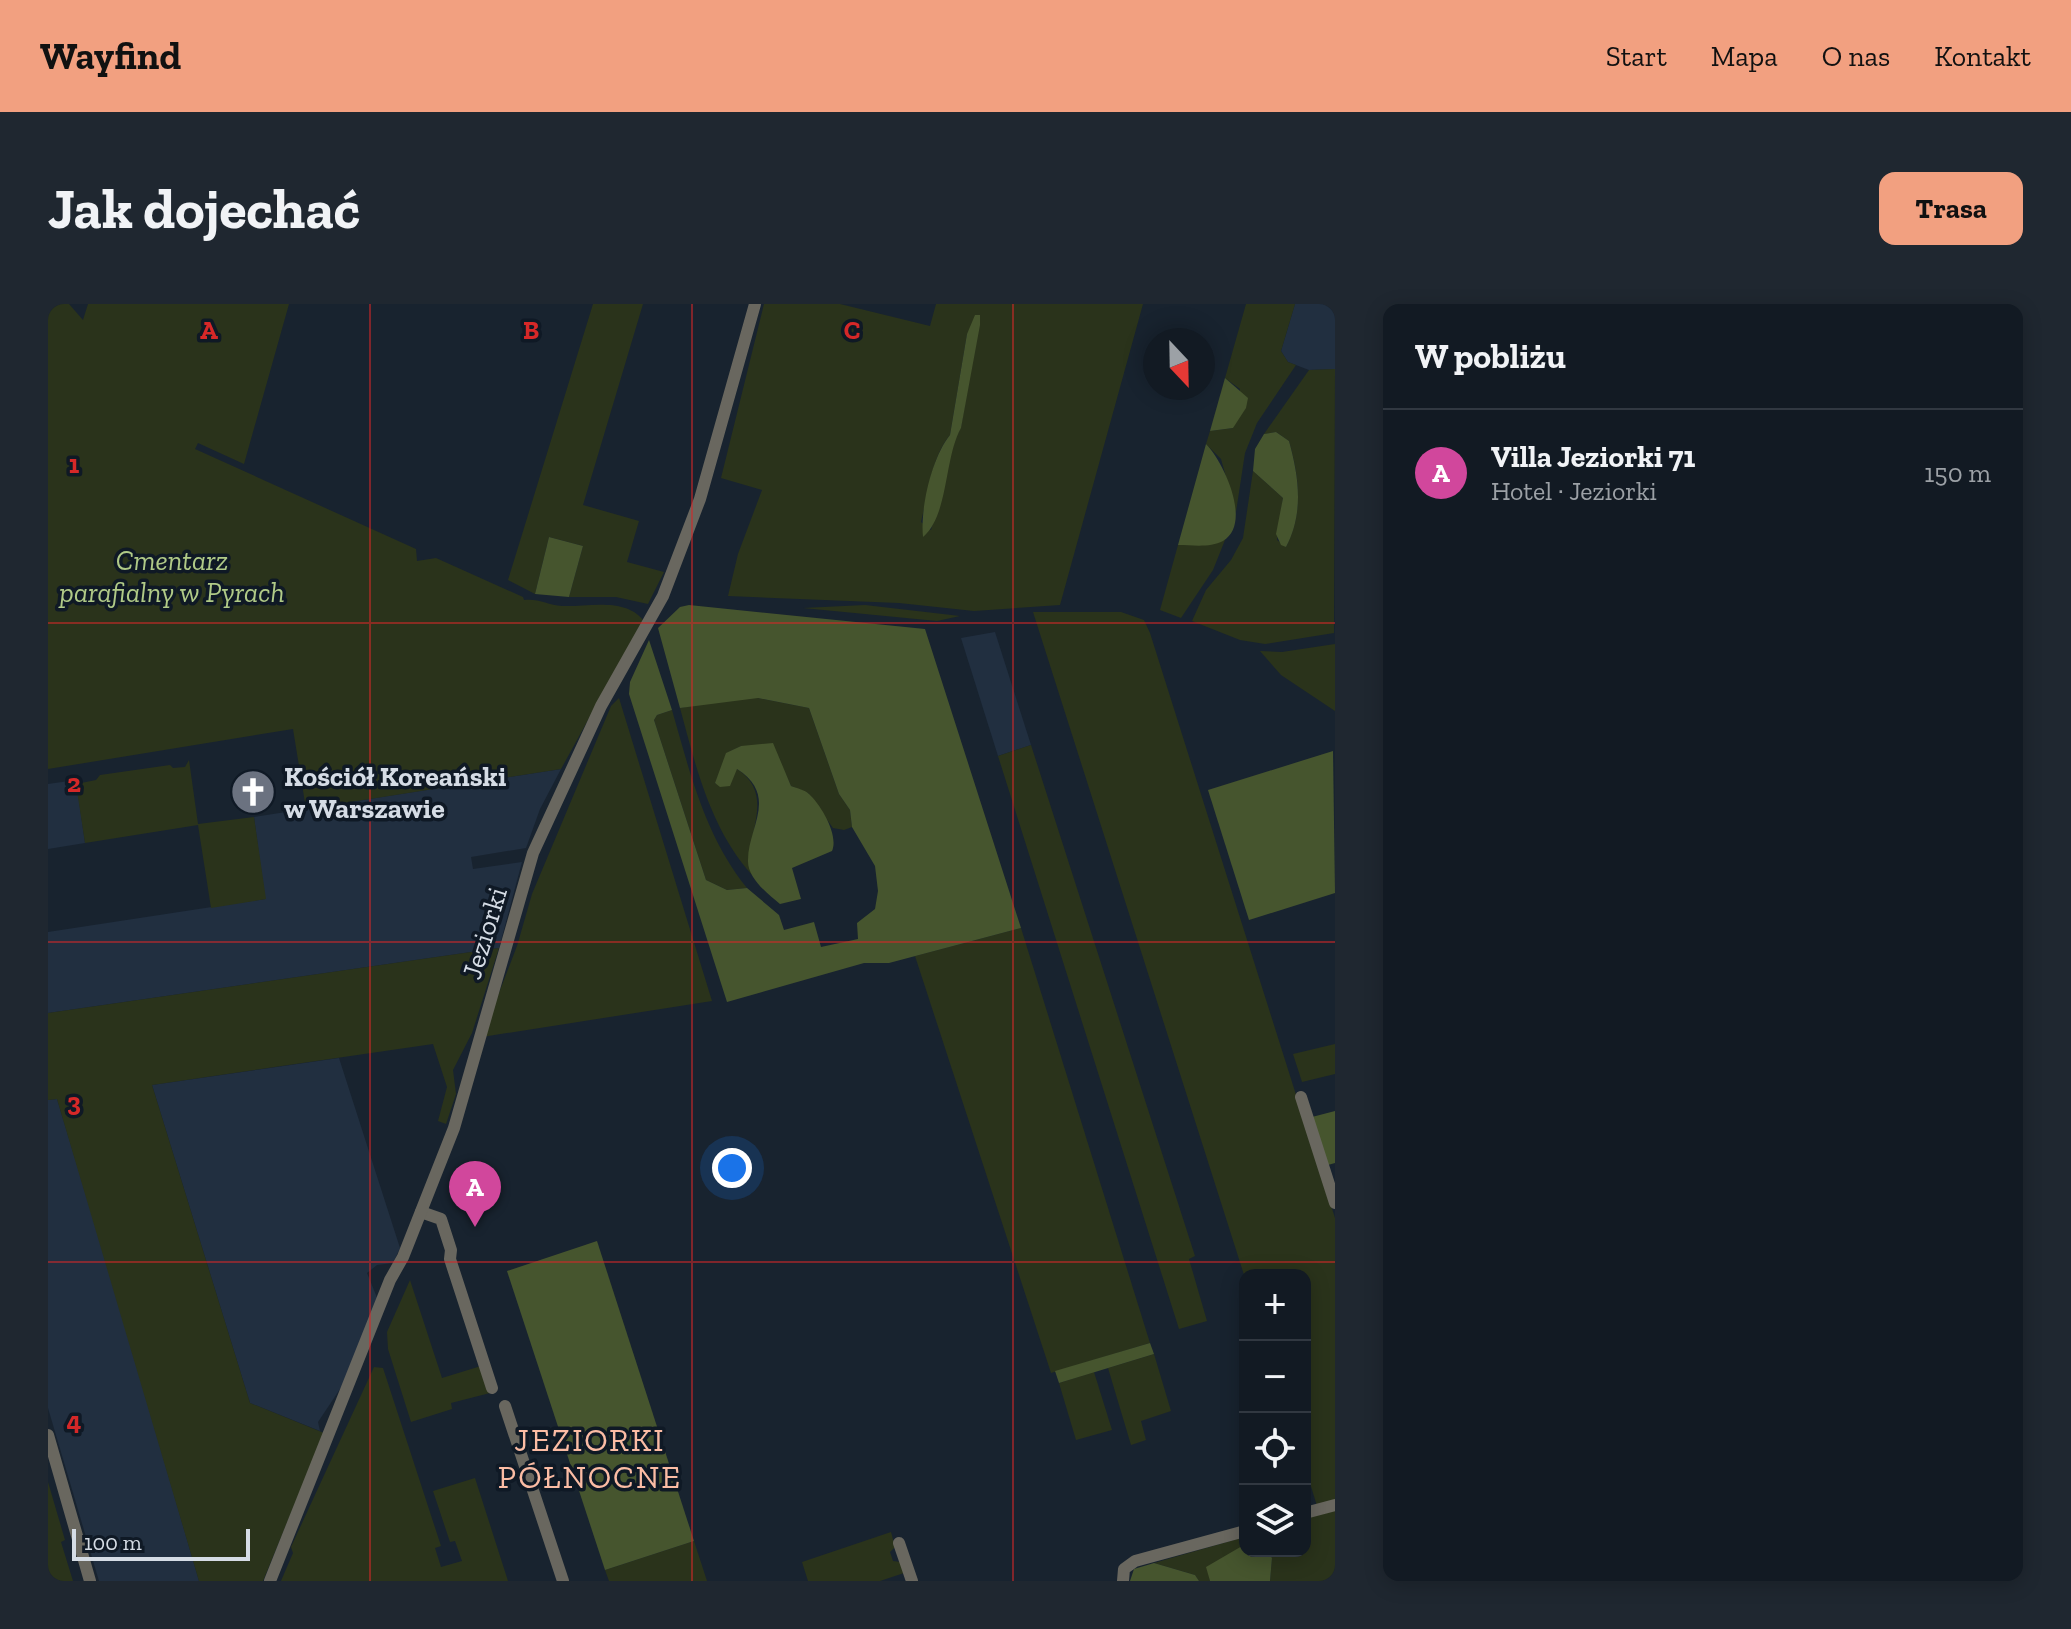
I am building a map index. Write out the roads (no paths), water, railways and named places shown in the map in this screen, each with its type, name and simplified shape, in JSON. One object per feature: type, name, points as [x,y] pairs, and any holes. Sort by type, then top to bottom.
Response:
[{"type":"street","name":"Jeziorki","points":[[270,1581],[454,1128],[533,853],[601,706],[663,596],[717,447],[755,304]]},
{"type":"street","points":[[1301,1097],[1335,1203]]},
{"type":"street","points":[[421,1212],[441,1219],[451,1250],[450,1259],[492,1388]]},
{"type":"street","points":[[505,1406],[563,1581]]},
{"type":"street","points":[[48,1435],[90,1581]]},
{"type":"street","points":[[1311,1511],[1335,1505]]},
{"type":"street","points":[[1123,1581],[1124,1569],[1135,1561],[1239,1533]]},
{"type":"street","points":[[899,1543],[912,1581]]},
{"type":"place","name":"Kościół Koreański w Warszawie","points":[[253,792]]},
{"type":"place","name":"Villa Jeziorki 71","points":[[475,1227]]},
{"type":"district","name":"JEZIORKI PÓŁNOCNE","points":[[590,1458]]},
{"type":"park label","name":"Cmentarz parafialny w Pyrach","points":[[172,576]]}]
